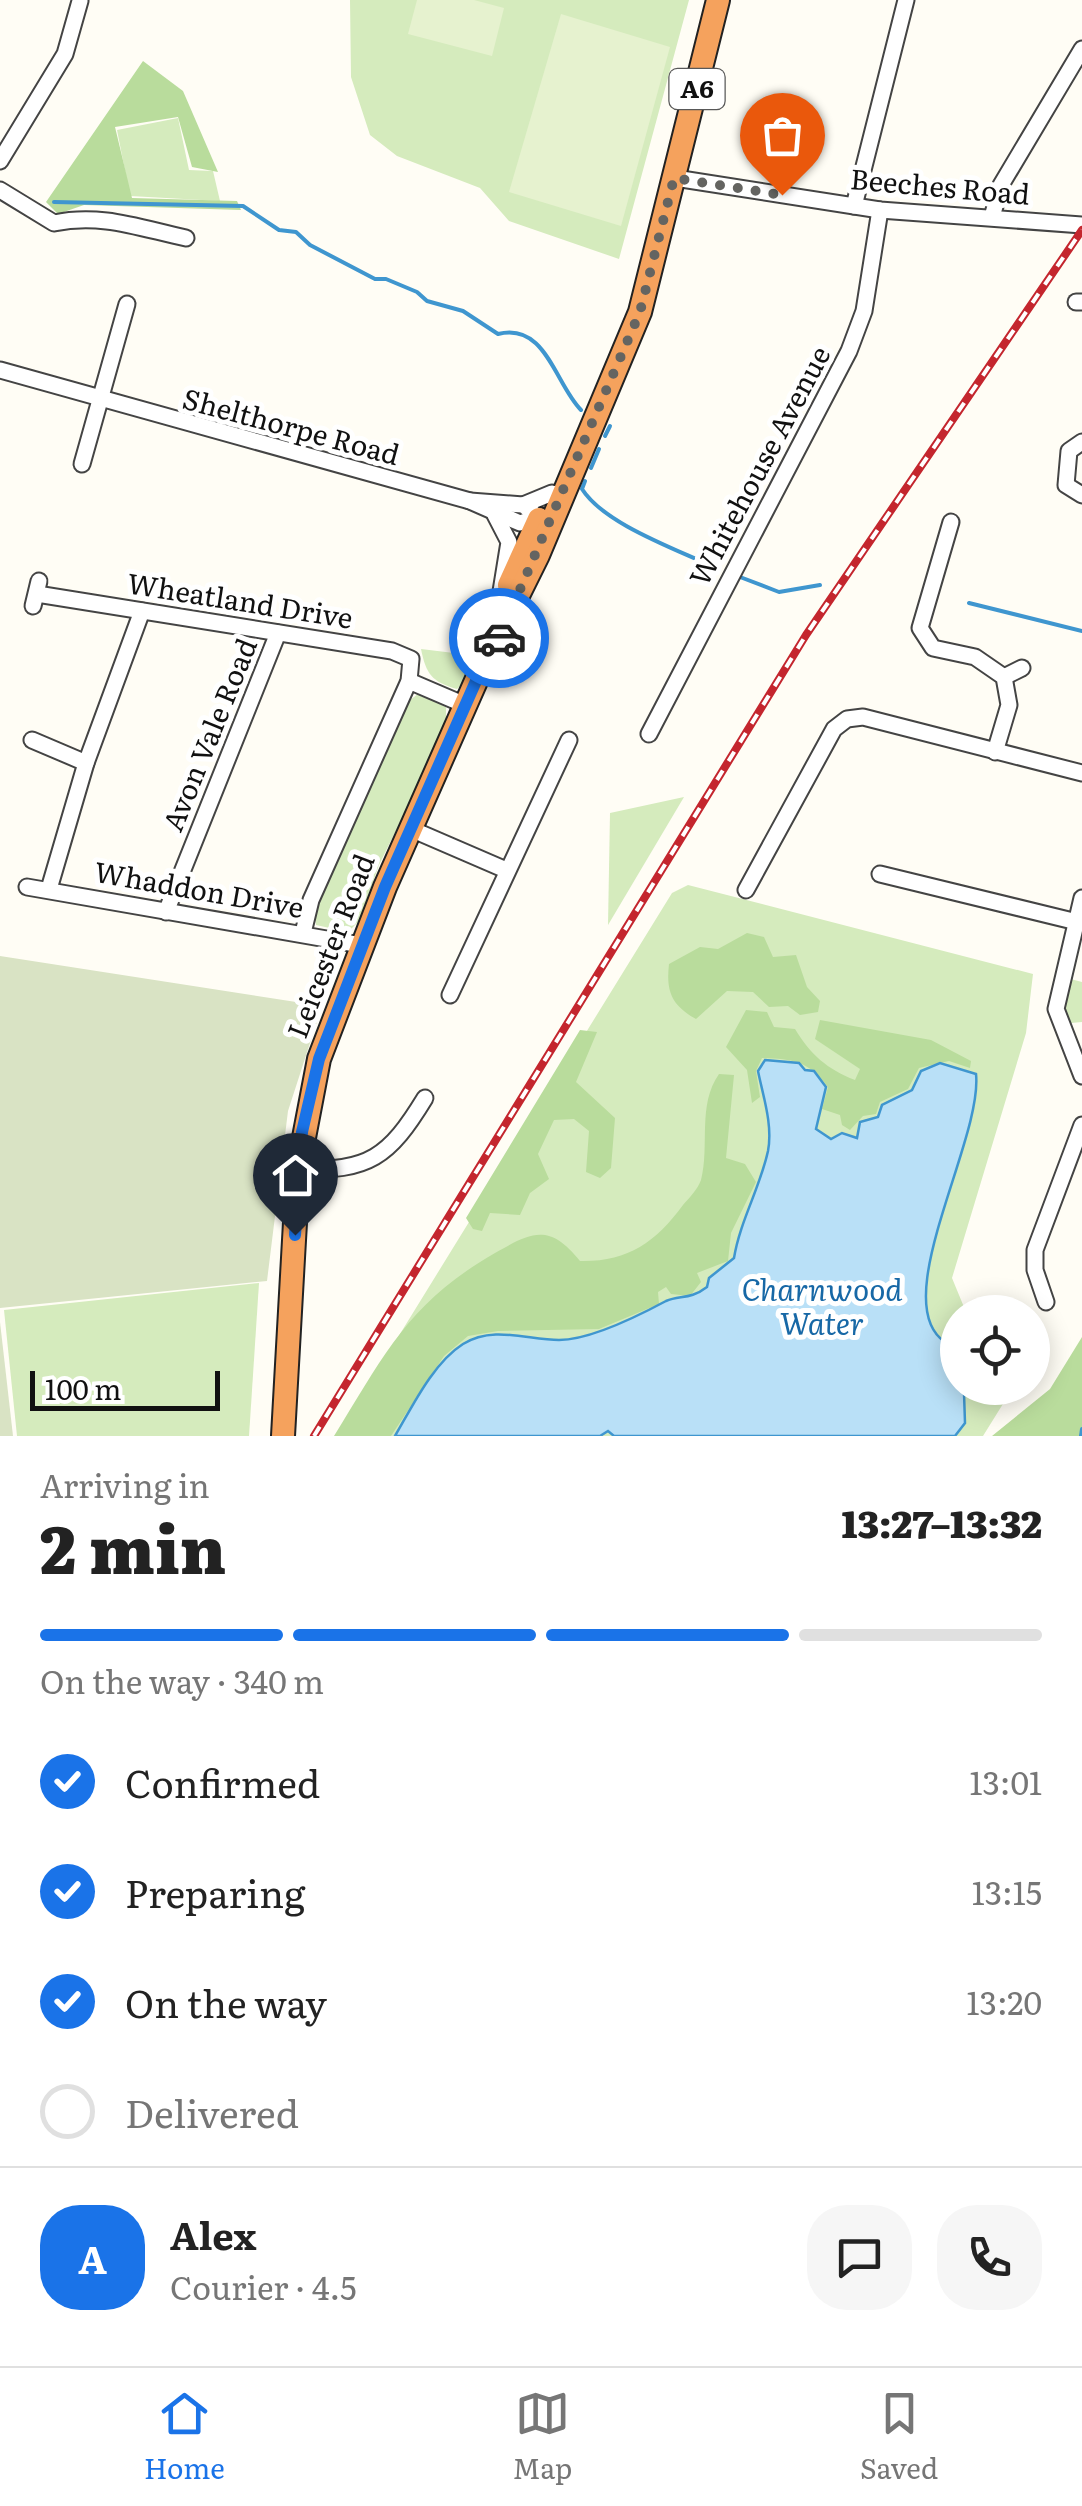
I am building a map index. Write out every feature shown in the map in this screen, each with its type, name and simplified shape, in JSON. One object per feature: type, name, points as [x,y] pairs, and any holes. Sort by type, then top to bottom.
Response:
[{"type":"highway","name":"Leicester Road","points":[[480,672],[496,616],[537,519],[557,495],[590,429],[640,312],[718,0]]},
{"type":"highway","name":"Leicester Road","points":[[283,1436],[298,1169],[319,1059],[410,829],[480,672],[509,621],[537,519]]},
{"type":"street","points":[[854,206],[906,0]]},
{"type":"street","points":[[0,160],[65,54],[80,1]]},
{"type":"street","points":[[992,217],[1002,185],[1082,49]]},
{"type":"street","name":"Beeches Road","points":[[674,178],[880,210],[1074,224]]},
{"type":"street","points":[[0,190],[52,231],[83,217],[123,221],[186,238]]},
{"type":"street","name":"Whitehouse Avenue","points":[[649,734],[850,351],[864,311],[880,210]]},
{"type":"street","points":[[82,464],[127,304]]},
{"type":"street","name":"Shelthorpe Road","points":[[0,370],[537,519]]},
{"type":"street","points":[[1082,442],[1069,451],[1066,485],[1082,496]]},
{"type":"street","name":"Shelthorpe Road","points":[[470,501],[520,523],[537,519],[557,495]]},
{"type":"street","points":[[496,515],[509,542],[496,616]]},
{"type":"street","points":[[951,522],[920,616],[924,640],[934,648],[992,665],[1004,677],[1009,705],[995,752]]},
{"type":"street","name":"Wheatland Drive","points":[[36,594],[405,654],[411,659],[410,681]]},
{"type":"street","points":[[49,890],[86,763],[142,611]]},
{"type":"street","name":"Avon Vale Road","points":[[166,912],[278,632]]},
{"type":"street","points":[[1004,677],[1022,668]]},
{"type":"street","points":[[303,933],[311,900],[410,681],[465,705]]},
{"type":"street","points":[[754,884],[834,730],[847,719],[863,717],[1082,772]]},
{"type":"street","points":[[450,995],[569,740]]},
{"type":"street","points":[[32,741],[86,763]]},
{"type":"street","points":[[410,829],[506,870]]},
{"type":"street","points":[[899,859],[888,876],[1077,922]]},
{"type":"street","name":"Whaddon Drive","points":[[27,887],[361,945]]},
{"type":"street","points":[[1082,898],[1056,1009],[1082,1076]]},
{"type":"street","points":[[298,1169],[347,1169],[370,1162],[392,1147],[425,1098]]},
{"type":"street","points":[[1044,1295],[1035,1270],[1036,1250],[1046,1214],[1082,1125]]},
{"type":"street","points":[[1016,1273],[1035,1270]]},
{"type":"green space","points":[[350,0],[689,0],[619,259],[509,221],[480,188],[397,156],[370,135],[351,77]]},
{"type":"green space","points":[[417,0],[474,0],[504,8],[492,56],[408,34]]},
{"type":"green space","points":[[561,14],[670,47],[621,226],[509,192]]},
{"type":"green space","points":[[143,61],[183,91],[218,172],[192,167],[178,117],[115,127],[132,198],[237,201],[241,210],[84,205],[58,214],[46,202]]},
{"type":"green space","points":[[178,118],[189,170],[213,171],[220,201],[130,196],[117,130]]},
{"type":"green space","points":[[489,595],[498,599],[467,679],[457,689],[436,680],[425,665],[421,649],[462,654]]},
{"type":"green space","points":[[418,694],[446,707],[446,729],[379,865],[359,921],[348,932],[316,925],[314,910],[406,703]]},
{"type":"green space","points":[[684,797],[608,925],[610,813]]},
{"type":"green space","points":[[688,885],[1033,974],[1026,1033],[952,1278],[959,1295],[940,1295],[940,1405],[1002,1405],[983,1436],[337,1436],[672,893]]},
{"type":"green space","points":[[747,933],[764,937],[773,957],[796,955],[807,987],[820,1001],[818,1012],[800,1015],[788,1006],[769,1007],[753,992],[727,991],[696,1019],[676,1003],[668,982],[669,964],[700,947],[718,949]]},
{"type":"green space","points":[[0,956],[322,1006],[288,1111],[267,1281],[0,1308]]},
{"type":"green space","points":[[1063,977],[1082,982],[1082,1022],[1060,1024]]},
{"type":"green space","points":[[746,1010],[767,1012],[774,1027],[795,1029],[820,1060],[855,1080],[860,1069],[815,1039],[820,1020],[931,1040],[971,1061],[970,1068],[949,1061],[919,1068],[908,1089],[880,1102],[876,1114],[863,1116],[850,1130],[842,1125],[840,1115],[822,1109],[828,1087],[821,1078],[791,1061],[762,1058],[756,1071],[760,1097],[752,1103],[747,1070],[726,1047]]},
{"type":"green space","points":[[580,1030],[597,1032],[576,1082],[615,1118],[611,1168],[600,1178],[586,1172],[589,1131],[574,1119],[554,1120],[538,1154],[549,1179],[530,1193],[520,1215],[490,1213],[482,1231],[473,1229],[466,1218]]},
{"type":"green space","points":[[719,1074],[734,1075],[726,1158],[745,1164],[756,1182],[731,1233],[728,1261],[697,1273],[701,1282],[690,1296],[671,1294],[666,1287],[658,1292],[659,1304],[599,1329],[498,1331],[468,1336],[444,1356],[391,1436],[334,1436],[384,1355],[419,1311],[440,1291],[495,1253],[540,1235],[559,1241],[580,1261],[612,1258],[639,1248],[662,1230],[701,1180],[708,1099]]},
{"type":"green space","points":[[259,1283],[249,1436],[17,1436],[4,1310]]},
{"type":"green space","points":[[0,1322],[13,1436],[0,1436]]},
{"type":"green space","points":[[1082,1337],[1082,1436],[992,1436],[1030,1405],[1050,1405],[1050,1389]]},
{"type":"water","name":"Charnwood Water","points":[[765,1060],[799,1063],[805,1070],[814,1071],[826,1087],[816,1129],[831,1139],[842,1133],[857,1138],[860,1122],[878,1117],[882,1105],[912,1090],[921,1071],[940,1063],[976,1074],[974,1103],[931,1257],[926,1293],[930,1322],[940,1335],[940,1405],[964,1405],[965,1423],[955,1436],[614,1436],[608,1431],[600,1436],[395,1436],[442,1362],[474,1338],[498,1334],[572,1339],[600,1332],[707,1287],[709,1278],[734,1258],[768,1151],[768,1121],[758,1071]]},
{"type":"waterway","points":[[54,202],[243,206],[279,230],[296,232],[310,245],[375,279],[386,279],[417,292],[427,301],[463,311],[498,334],[528,337],[548,358],[581,410]]},
{"type":"waterway","points":[[605,436],[610,426]]},
{"type":"waterway","points":[[591,468],[599,449]]},
{"type":"waterway","points":[[585,481],[582,489],[607,514],[718,569]]},
{"type":"waterway","points":[[740,577],[779,592],[820,585]]},
{"type":"waterway","points":[[969,603],[1082,631]]},
{"type":"waterway","points":[[1081,1436],[1082,1429]]},
{"type":"railway","points":[[314,1436],[806,635],[1082,230]]},
{"type":"way so far","points":[[499,638],[640,312],[674,178],[782,195]]},
{"type":"route","points":[[295,1235],[302,1132],[319,1059],[385,887],[480,672],[499,638]]}]
